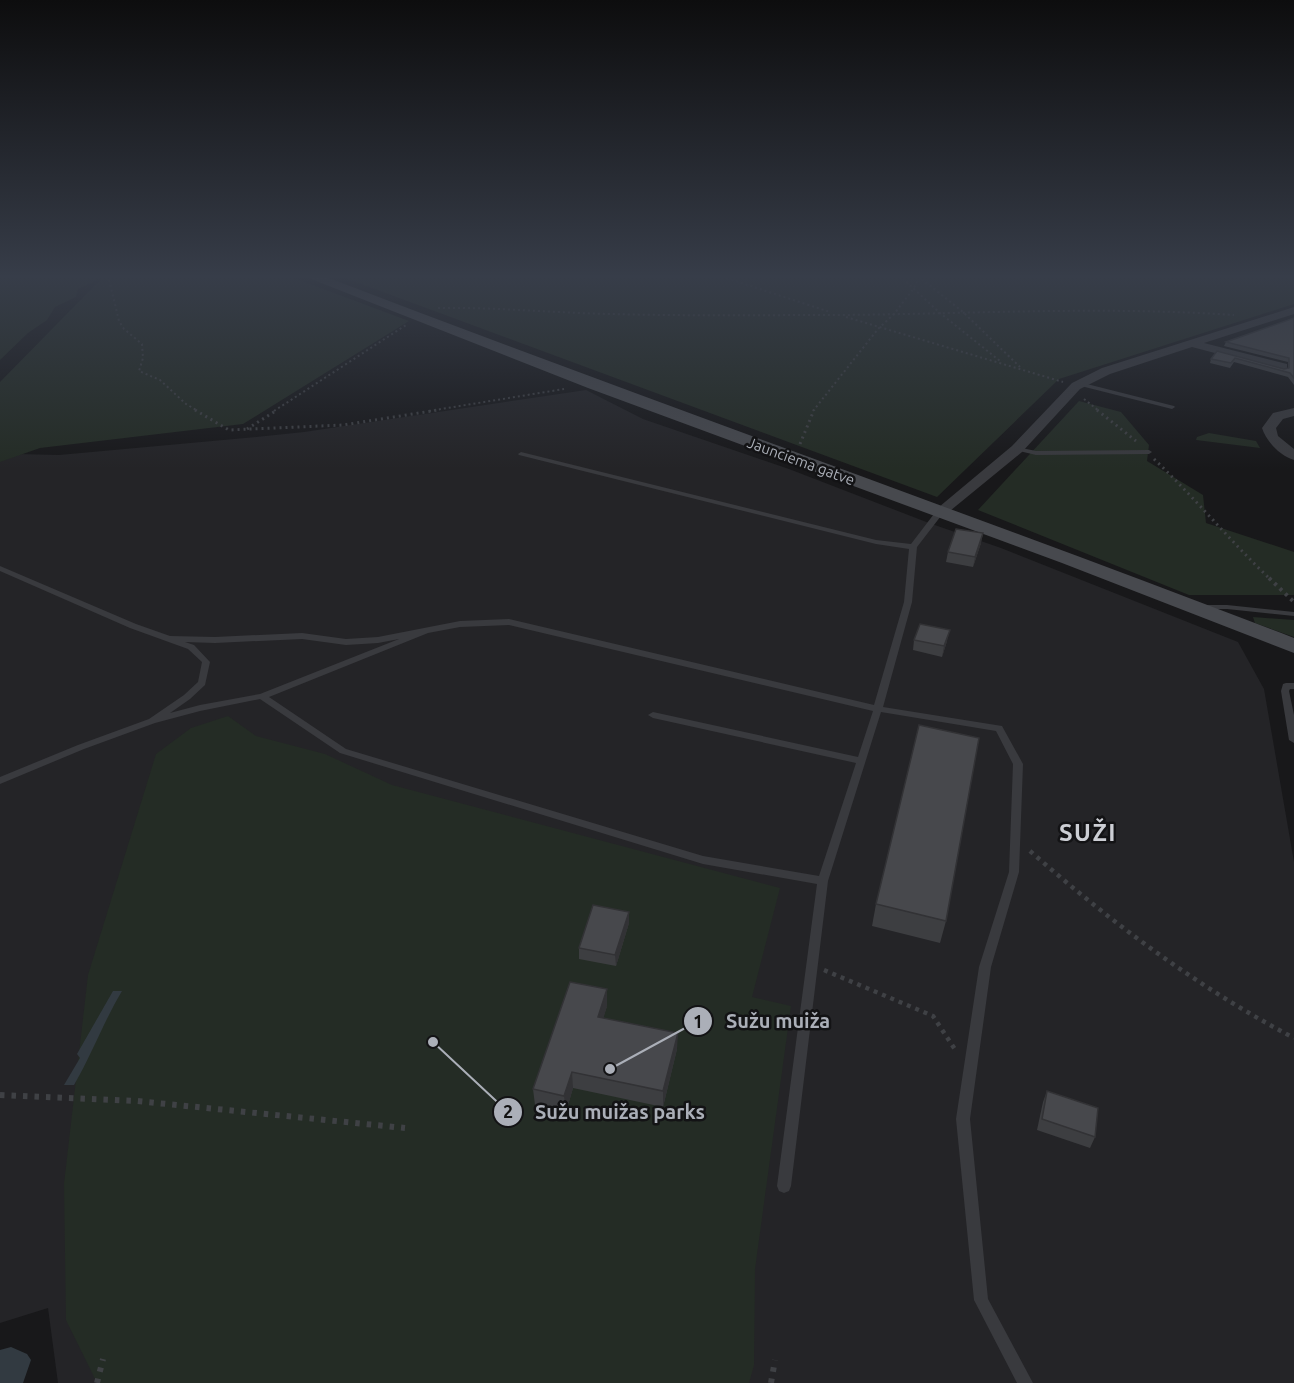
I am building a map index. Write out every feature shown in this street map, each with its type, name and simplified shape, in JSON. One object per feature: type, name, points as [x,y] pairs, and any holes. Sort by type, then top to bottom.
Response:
[{"type":"main road","name":"Jaunciema gatve","points":[[478,340],[1294,646]]},
{"type":"street","points":[[940,512],[1017,449],[1076,387],[1106,371],[1207,340]]},
{"type":"street","points":[[1194,344],[1257,358],[1282,367]]},
{"type":"street","points":[[1294,412],[1278,416],[1269,428],[1272,438],[1294,456]]},
{"type":"lane","points":[[1076,387],[1172,407]]},
{"type":"lane","points":[[1017,449],[1036,453],[1149,452]]},
{"type":"lane","points":[[521,454],[876,542],[913,547]]},
{"type":"lane","points":[[784,1186],[824,881],[878,709],[908,602],[913,547],[940,512]]},
{"type":"lane","points":[[0,568],[191,648],[206,662],[202,683],[187,697],[152,721]]},
{"type":"lane","points":[[1193,607],[1227,607],[1294,614]]},
{"type":"lane","points":[[171,639],[215,640],[302,636],[346,642],[378,640],[460,624],[509,622],[878,709],[999,728],[1018,764],[1014,872],[985,967],[963,1119],[981,1300],[1025,1383]]},
{"type":"lane","points":[[0,781],[81,747],[152,721],[200,708],[262,696],[426,631]]},
{"type":"lane","points":[[1294,686],[1286,687],[1285,691],[1294,740]]},
{"type":"lane","points":[[262,696],[343,751],[704,860],[824,881]]},
{"type":"lane","points":[[653,715],[860,761]]},
{"type":"path","points":[[139,340],[146,353],[139,371],[160,380],[186,404],[229,430],[343,425],[594,385]]},
{"type":"path","points":[[246,429],[385,340]]},
{"type":"path","points":[[791,457],[798,447],[815,406],[870,340]]},
{"type":"path","points":[[923,340],[1076,387],[1149,452],[1157,464],[1191,494],[1238,549],[1294,602]]},
{"type":"path","points":[[973,340],[1003,363]]},
{"type":"path","points":[[992,340],[1022,369]]},
{"type":"path","points":[[1016,838],[1081,896],[1155,955],[1264,1023],[1294,1038]]},
{"type":"path","points":[[813,965],[933,1016],[964,1063],[969,1080]]},
{"type":"path","points":[[0,1095],[137,1101],[405,1128]]},
{"type":"path","points":[[97,1383],[103,1359]]},
{"type":"path","points":[[771,1383],[776,1360]]},
{"type":"shaded area","points":[[0,340],[21,340],[0,360]]},
{"type":"shaded area","points":[[42,340],[379,340],[243,424],[40,448],[0,462],[0,382]]},
{"type":"shaded area","points":[[511,340],[1183,340],[1059,379],[937,497]]},
{"type":"shaded area","points":[[586,390],[643,419],[789,469],[1001,548],[1238,642],[1264,689],[1294,862],[1294,1383],[58,1383],[48,1308],[0,1323],[0,445],[18,454],[59,455],[256,437],[304,432]]},
{"type":"shaded area","points":[[1079,401],[1121,412],[1149,445],[1147,461],[1203,495],[1206,523],[1294,552],[1294,595],[1189,595],[978,510]]},
{"type":"shaded area","points":[[1209,433],[1256,441],[1260,448],[1196,440],[1197,437]]},
{"type":"shaded area","points":[[1253,617],[1294,620],[1294,637],[1255,623]]},
{"type":"shaded area","points":[[228,716],[256,736],[325,754],[392,785],[780,888],[752,997],[791,1006],[755,1269],[754,1365],[749,1383],[97,1383],[66,1320],[64,1184],[88,975],[156,754],[191,728]]},
{"type":"shaded area","points":[[113,991],[122,991],[74,1085],[64,1085],[80,1058],[77,1054]]},
{"type":"shaded area","points":[[11,1347],[27,1354],[31,1360],[23,1383],[0,1383],[0,1350]]},
{"type":"building","points":[[1233,340],[1294,340],[1294,378],[1290,373],[1235,358],[1231,363],[1211,359],[1217,351],[1284,369],[1289,368],[1289,358],[1226,342]]},
{"type":"building","points":[[956,529],[983,533],[975,557],[948,552]]},
{"type":"building","points":[[920,624],[950,630],[944,646],[914,640]]},
{"type":"building","points":[[919,725],[979,738],[946,921],[876,904]]},
{"type":"building","points":[[593,905],[629,912],[615,955],[579,948]]},
{"type":"building","points":[[570,982],[607,989],[598,1017],[678,1033],[663,1091],[572,1072],[564,1096],[533,1089]]},
{"type":"building","points":[[1047,1091],[1098,1108],[1095,1137],[1042,1119]]},
{"type":"place","name":"Sužu muižas parks","points":[[433,1042]]},
{"type":"place","name":"Sužu muiža","points":[[610,1069]]},
{"type":"district","name":"SUŽI","points":[[1088,832]]}]
